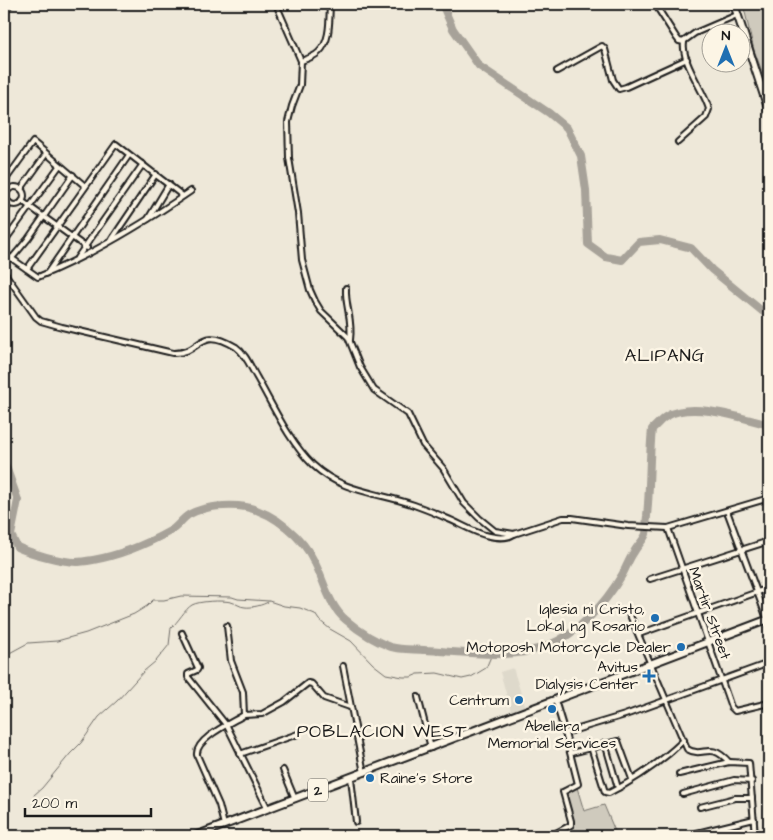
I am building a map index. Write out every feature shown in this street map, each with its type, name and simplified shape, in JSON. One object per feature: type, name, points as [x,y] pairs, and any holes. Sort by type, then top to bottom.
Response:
[{"type":"main road","points":[[734,4],[767,97],[768,107]]},
{"type":"main road","name":"2","points":[[195,836],[709,641],[769,621]]},
{"type":"street","points":[[4,8],[11,4]]},
{"type":"street","points":[[276,4],[301,61],[300,85],[288,122],[289,158],[298,213],[302,260],[310,290],[318,306],[342,330],[350,342],[369,384],[379,395],[408,414],[423,445],[443,468],[470,510],[495,531],[514,534]]},
{"type":"street","points":[[301,61],[314,56],[322,48],[328,33],[330,4]]},
{"type":"street","points":[[655,4],[678,40],[684,42]]},
{"type":"street","points":[[678,142],[706,116],[709,109],[687,59],[684,42],[694,33],[737,15]]},
{"type":"street","points":[[557,71],[602,46],[605,49],[613,80],[619,89],[687,59]]},
{"type":"street","points":[[4,182],[33,142],[85,186]]},
{"type":"street","points":[[27,269],[116,144],[183,196]]},
{"type":"street","points":[[21,188],[46,154]]},
{"type":"street","points":[[47,274],[129,155]]},
{"type":"street","points":[[4,242],[60,164]]},
{"type":"street","points":[[76,259],[143,164]]},
{"type":"street","points":[[111,240],[156,174]]},
{"type":"street","points":[[12,258],[28,239],[72,175]]},
{"type":"street","points":[[146,221],[169,184]]},
{"type":"street","points":[[4,186],[8,190]]},
{"type":"street","points":[[14,187],[21,188],[24,194],[22,201],[16,204],[10,202],[6,196],[8,190],[14,187]]},
{"type":"street","points":[[4,253],[38,277],[76,259],[146,221],[191,191]]},
{"type":"street","points":[[22,201],[91,251]]},
{"type":"street","points":[[4,212],[10,202]]},
{"type":"street","points":[[4,272],[36,317],[41,321],[173,352],[186,351],[203,339],[222,340],[242,352],[295,442],[307,459],[323,472],[348,487],[413,504],[477,532],[502,538],[509,537],[563,518],[628,526],[668,528],[769,498]]},
{"type":"street","points":[[346,288],[351,319],[350,342]]},
{"type":"street","points":[[727,511],[769,621]]},
{"type":"street","name":"Martir Street","points":[[668,528],[731,707],[738,712],[769,703]]},
{"type":"street","points":[[650,579],[769,541]]},
{"type":"street","points":[[639,634],[769,588]]},
{"type":"street","points":[[629,613],[690,751],[715,751],[722,754],[729,762]]},
{"type":"street","points":[[227,626],[231,661],[243,692],[244,715]]},
{"type":"street","points":[[182,633],[198,668],[188,674],[188,676],[227,726],[268,809]]},
{"type":"street","points":[[565,733],[667,700],[769,663]]},
{"type":"street","points":[[343,666],[364,773]]},
{"type":"street","points":[[224,825],[219,805],[197,755],[196,751],[201,742],[244,715],[262,714],[288,700],[308,683],[312,684],[324,698],[350,707]]},
{"type":"street","points":[[418,697],[431,748]]},
{"type":"street","points":[[550,836],[572,823],[563,793],[564,790],[578,784],[571,752],[555,700]]},
{"type":"street","points":[[240,754],[298,734]]},
{"type":"street","points":[[571,752],[615,740],[619,742],[632,779]]},
{"type":"street","points":[[591,747],[605,792],[609,794],[673,750],[684,740]]},
{"type":"street","points":[[605,743],[618,788]]},
{"type":"street","points":[[679,774],[729,762],[749,763],[752,781],[755,836]]},
{"type":"street","points":[[283,770],[295,799]]},
{"type":"street","points":[[351,778],[356,822]]},
{"type":"street","points":[[683,794],[734,780],[752,781]]},
{"type":"street","points":[[700,807],[735,798],[752,798]]},
{"type":"street","points":[[697,833],[754,819]]},
{"type":"shaded area","points":[[743,4],[769,4],[769,90],[754,50],[750,33],[750,22],[747,22]]},
{"type":"shaded area","points":[[513,668],[525,706],[511,711],[500,672]]},
{"type":"shaded area","points":[[576,784],[584,811],[604,805],[617,836],[548,836],[568,822],[560,789]]},
{"type":"waterway","points":[[442,4],[453,29],[479,66],[549,113],[567,128],[581,156],[586,190],[588,244],[606,257],[622,260],[639,242],[660,240],[691,248],[712,270],[769,315]]},
{"type":"waterway","points":[[4,461],[18,500],[11,535],[17,547],[46,557],[62,560],[76,562],[93,560],[133,549],[151,541],[173,529],[187,516],[196,511],[217,506],[246,507],[277,520],[295,535],[310,553],[335,608],[346,620],[373,639],[399,649],[503,654],[533,650],[558,641],[590,617],[615,586],[646,534],[652,429],[663,419],[677,412],[703,410],[769,425]]},
{"type":"waterway","points":[[4,656],[28,643],[57,641],[86,633],[134,614],[153,600],[164,600],[181,596],[232,597],[269,601],[284,606],[300,608],[315,614],[330,629],[351,641],[373,664],[386,674],[411,677],[418,674],[437,673],[462,679],[471,677],[486,668],[492,654]]},
{"type":"waterway","points":[[34,795],[81,743],[99,717],[156,661],[169,645],[171,628],[189,607],[211,601],[231,602],[248,607],[268,602]]},
{"type":"place","name":"Iglesia ni Cristo, Lokal ng Rosario","points":[[655,618]]},
{"type":"place","name":"Motoposh Motorcycle Dealer","points":[[681,647]]},
{"type":"place","name":"Avitus Dialysis Center","points":[[649,676]]},
{"type":"place","name":"Centrum","points":[[519,700]]},
{"type":"place","name":"Abellera Memorial Services","points":[[552,709]]},
{"type":"place","name":"Raine's Store","points":[[370,778]]},
{"type":"district","name":"ALIPANG","points":[[665,355]]},
{"type":"district","name":"POBLACION WEST","points":[[382,731]]}]
